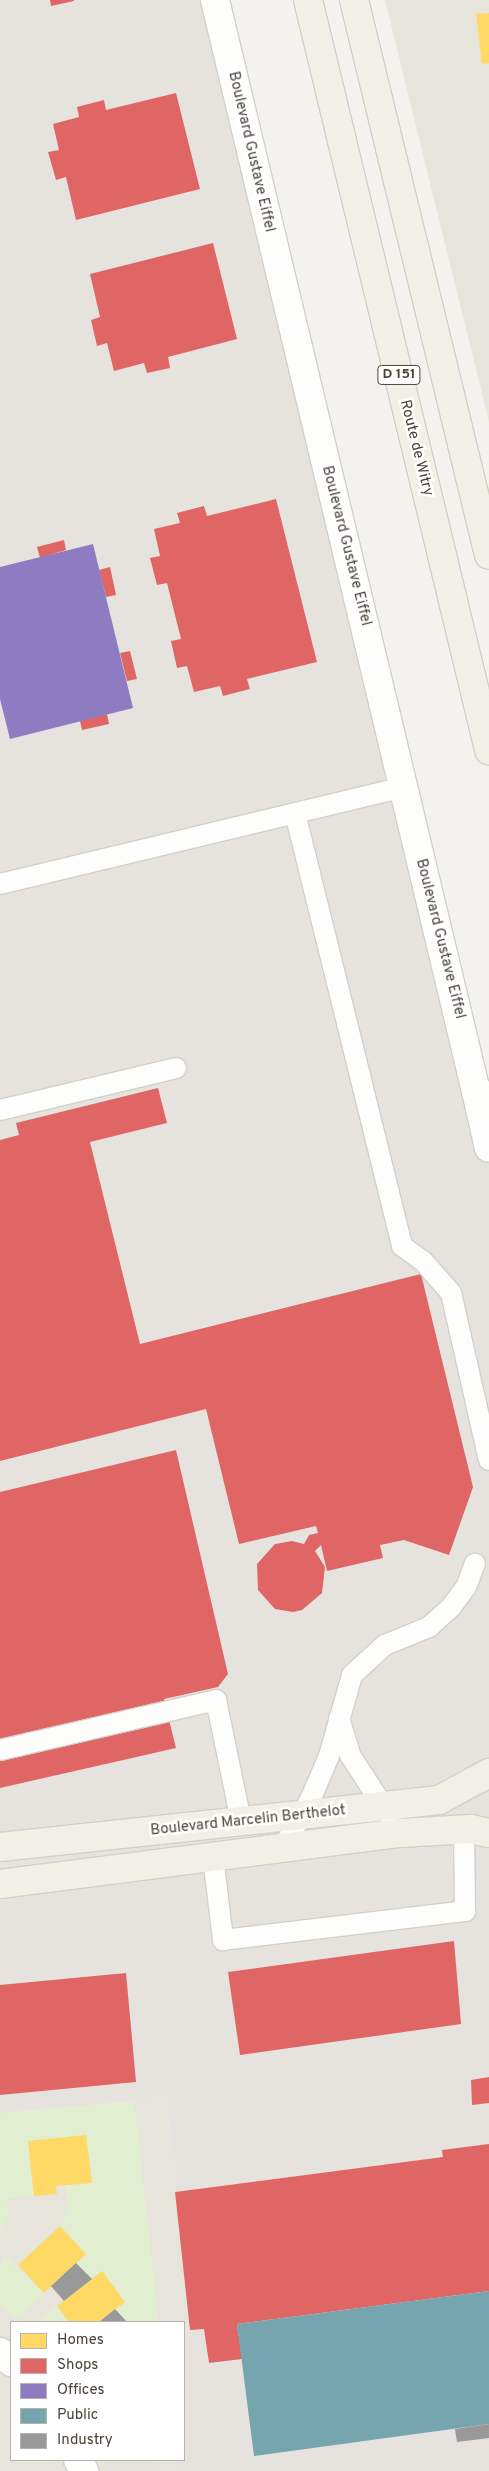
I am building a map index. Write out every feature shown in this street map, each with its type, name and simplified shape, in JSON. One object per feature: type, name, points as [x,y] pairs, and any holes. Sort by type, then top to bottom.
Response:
[{"type":"main road","name":"Route de Witry","points":[[308,0],[489,750]]},
{"type":"main road","name":"D 151","points":[[354,0],[489,555]]},
{"type":"main road","name":"Boulevard Marcelin Berthelot","points":[[0,1847],[439,1800],[489,1773]]},
{"type":"main road","name":"Boulevard Marcelin Berthelot","points":[[0,1884],[402,1833],[476,1831]]},
{"type":"street","name":"Boulevard Gustave Eiffel","points":[[215,0],[404,787],[483,1094],[489,1148]]},
{"type":"street","points":[[0,2352],[10,2361]]},
{"type":"lane","points":[[0,884],[404,787]]},
{"type":"lane","points":[[295,813],[402,1246],[424,1261],[451,1293],[489,1460]]},
{"type":"lane","points":[[0,1110],[176,1068]]},
{"type":"lane","points":[[283,1848],[328,1756],[352,1675],[385,1645],[429,1627],[451,1607],[466,1587],[475,1564]]},
{"type":"lane","points":[[0,1750],[216,1700],[241,1821]]},
{"type":"lane","points":[[339,1718],[350,1755],[382,1806],[402,1833]]},
{"type":"lane","points":[[213,1857],[223,1940],[465,1911],[476,1831]]},
{"type":"shaded area","points":[[0,0],[215,0],[489,1148],[489,2471],[174,2471],[173,2461],[185,2461],[185,2331],[190,2330],[166,2098],[0,2113]]},
{"type":"shaded area","points":[[88,0],[163,0],[181,75],[49,107],[26,15]]},
{"type":"shaded area","points":[[385,0],[489,0],[489,422]]},
{"type":"shaded area","points":[[253,370],[274,463],[143,495],[120,403]]},
{"type":"shaded area","points":[[331,681],[347,753],[27,826],[11,757]]},
{"type":"shaded area","points":[[131,826],[189,1079],[17,1123],[19,1135],[0,1140],[0,858]]},
{"type":"shaded area","points":[[440,1877],[454,1941],[228,1972],[244,2090],[166,2098],[148,1914]]},
{"type":"shaded area","points":[[119,1914],[126,1973],[0,1985],[0,1924]]},
{"type":"shaded area","points":[[166,2098],[190,2330],[185,2331],[185,2321],[10,2321],[10,2461],[173,2461],[174,2471],[0,2471],[0,2113]]},
{"type":"shaded area","points":[[107,2461],[155,2461],[158,2471],[110,2471]]},
{"type":"green space","points":[[134,2101],[158,2321],[126,2321],[115,2309],[125,2301],[102,2271],[92,2279],[76,2263],[86,2254],[60,2226],[68,2210],[66,2185],[91,2182],[86,2135],[28,2141],[34,2196],[7,2199],[9,2216],[0,2231],[0,2113]]},
{"type":"green space","points":[[5,2256],[44,2293],[19,2319],[0,2305],[0,2265]]},
{"type":"green space","points":[[57,2306],[69,2321],[38,2321]]},
{"type":"building: Homes","points":[[489,13],[489,63],[482,64],[476,14]]},
{"type":"building: Homes","points":[[86,2135],[92,2183],[56,2186],[57,2194],[34,2196],[28,2141]]},
{"type":"building: Homes","points":[[60,2226],[86,2254],[44,2293],[18,2265]]},
{"type":"building: Homes","points":[[102,2271],[125,2302],[100,2321],[68,2321],[57,2306]]},
{"type":"building: Shops","points":[[50,0],[74,0],[74,1],[51,6]]},
{"type":"building: Shops","points":[[176,93],[200,189],[76,220],[66,177],[56,180],[48,152],[59,150],[53,124],[79,117],[77,107],[104,100],[106,110]]},
{"type":"building: Shops","points":[[213,243],[237,339],[168,357],[170,368],[147,373],[144,363],[114,371],[107,343],[97,346],[91,320],[100,317],[90,274]]},
{"type":"building: Shops","points":[[276,499],[317,662],[247,679],[250,689],[223,696],[220,686],[194,692],[187,666],[177,668],[171,641],[181,639],[167,583],[157,585],[150,558],[160,556],[154,529],[180,523],[177,513],[204,506],[207,516]]},
{"type":"building: Shops","points":[[64,540],[66,550],[40,558],[37,547]]},
{"type":"building: Shops","points":[[110,567],[116,595],[106,597],[99,570]]},
{"type":"building: Shops","points":[[130,651],[137,679],[127,681],[120,653]]},
{"type":"building: Shops","points":[[107,714],[109,724],[82,730],[80,721]]},
{"type":"building: Shops","points":[[158,1088],[167,1123],[90,1142],[140,1344],[421,1274],[473,1487],[449,1555],[404,1540],[380,1545],[383,1558],[327,1571],[321,1545],[315,1551],[325,1567],[322,1593],[302,1610],[293,1612],[275,1609],[258,1590],[257,1564],[275,1544],[292,1541],[304,1544],[309,1535],[318,1533],[316,1526],[239,1544],[206,1409],[0,1461],[0,1140],[19,1135],[16,1123]]},
{"type":"building: Shops","points":[[176,1450],[228,1674],[218,1687],[164,1699],[176,1748],[0,1788],[0,1492]]},
{"type":"building: Shops","points":[[454,1941],[461,2024],[240,2055],[228,1972]]},
{"type":"building: Shops","points":[[126,1973],[136,2082],[0,2095],[0,1985]]},
{"type":"building: Shops","points":[[489,2077],[489,2103],[472,2105],[471,2080]]},
{"type":"building: Shops","points":[[489,2144],[489,2291],[237,2324],[242,2359],[209,2363],[204,2329],[190,2330],[175,2192],[443,2157],[442,2150]]},
{"type":"building: Offices","points":[[93,544],[133,708],[10,739],[0,699],[0,567]]},
{"type":"building: Public","points":[[489,2291],[489,2424],[254,2456],[237,2324]]},
{"type":"building: Industry","points":[[76,2263],[92,2279],[64,2301],[51,2286]]},
{"type":"building: Industry","points":[[115,2309],[126,2321],[100,2321]]},
{"type":"building: Industry","points":[[489,2424],[489,2438],[457,2442],[455,2429]]}]
